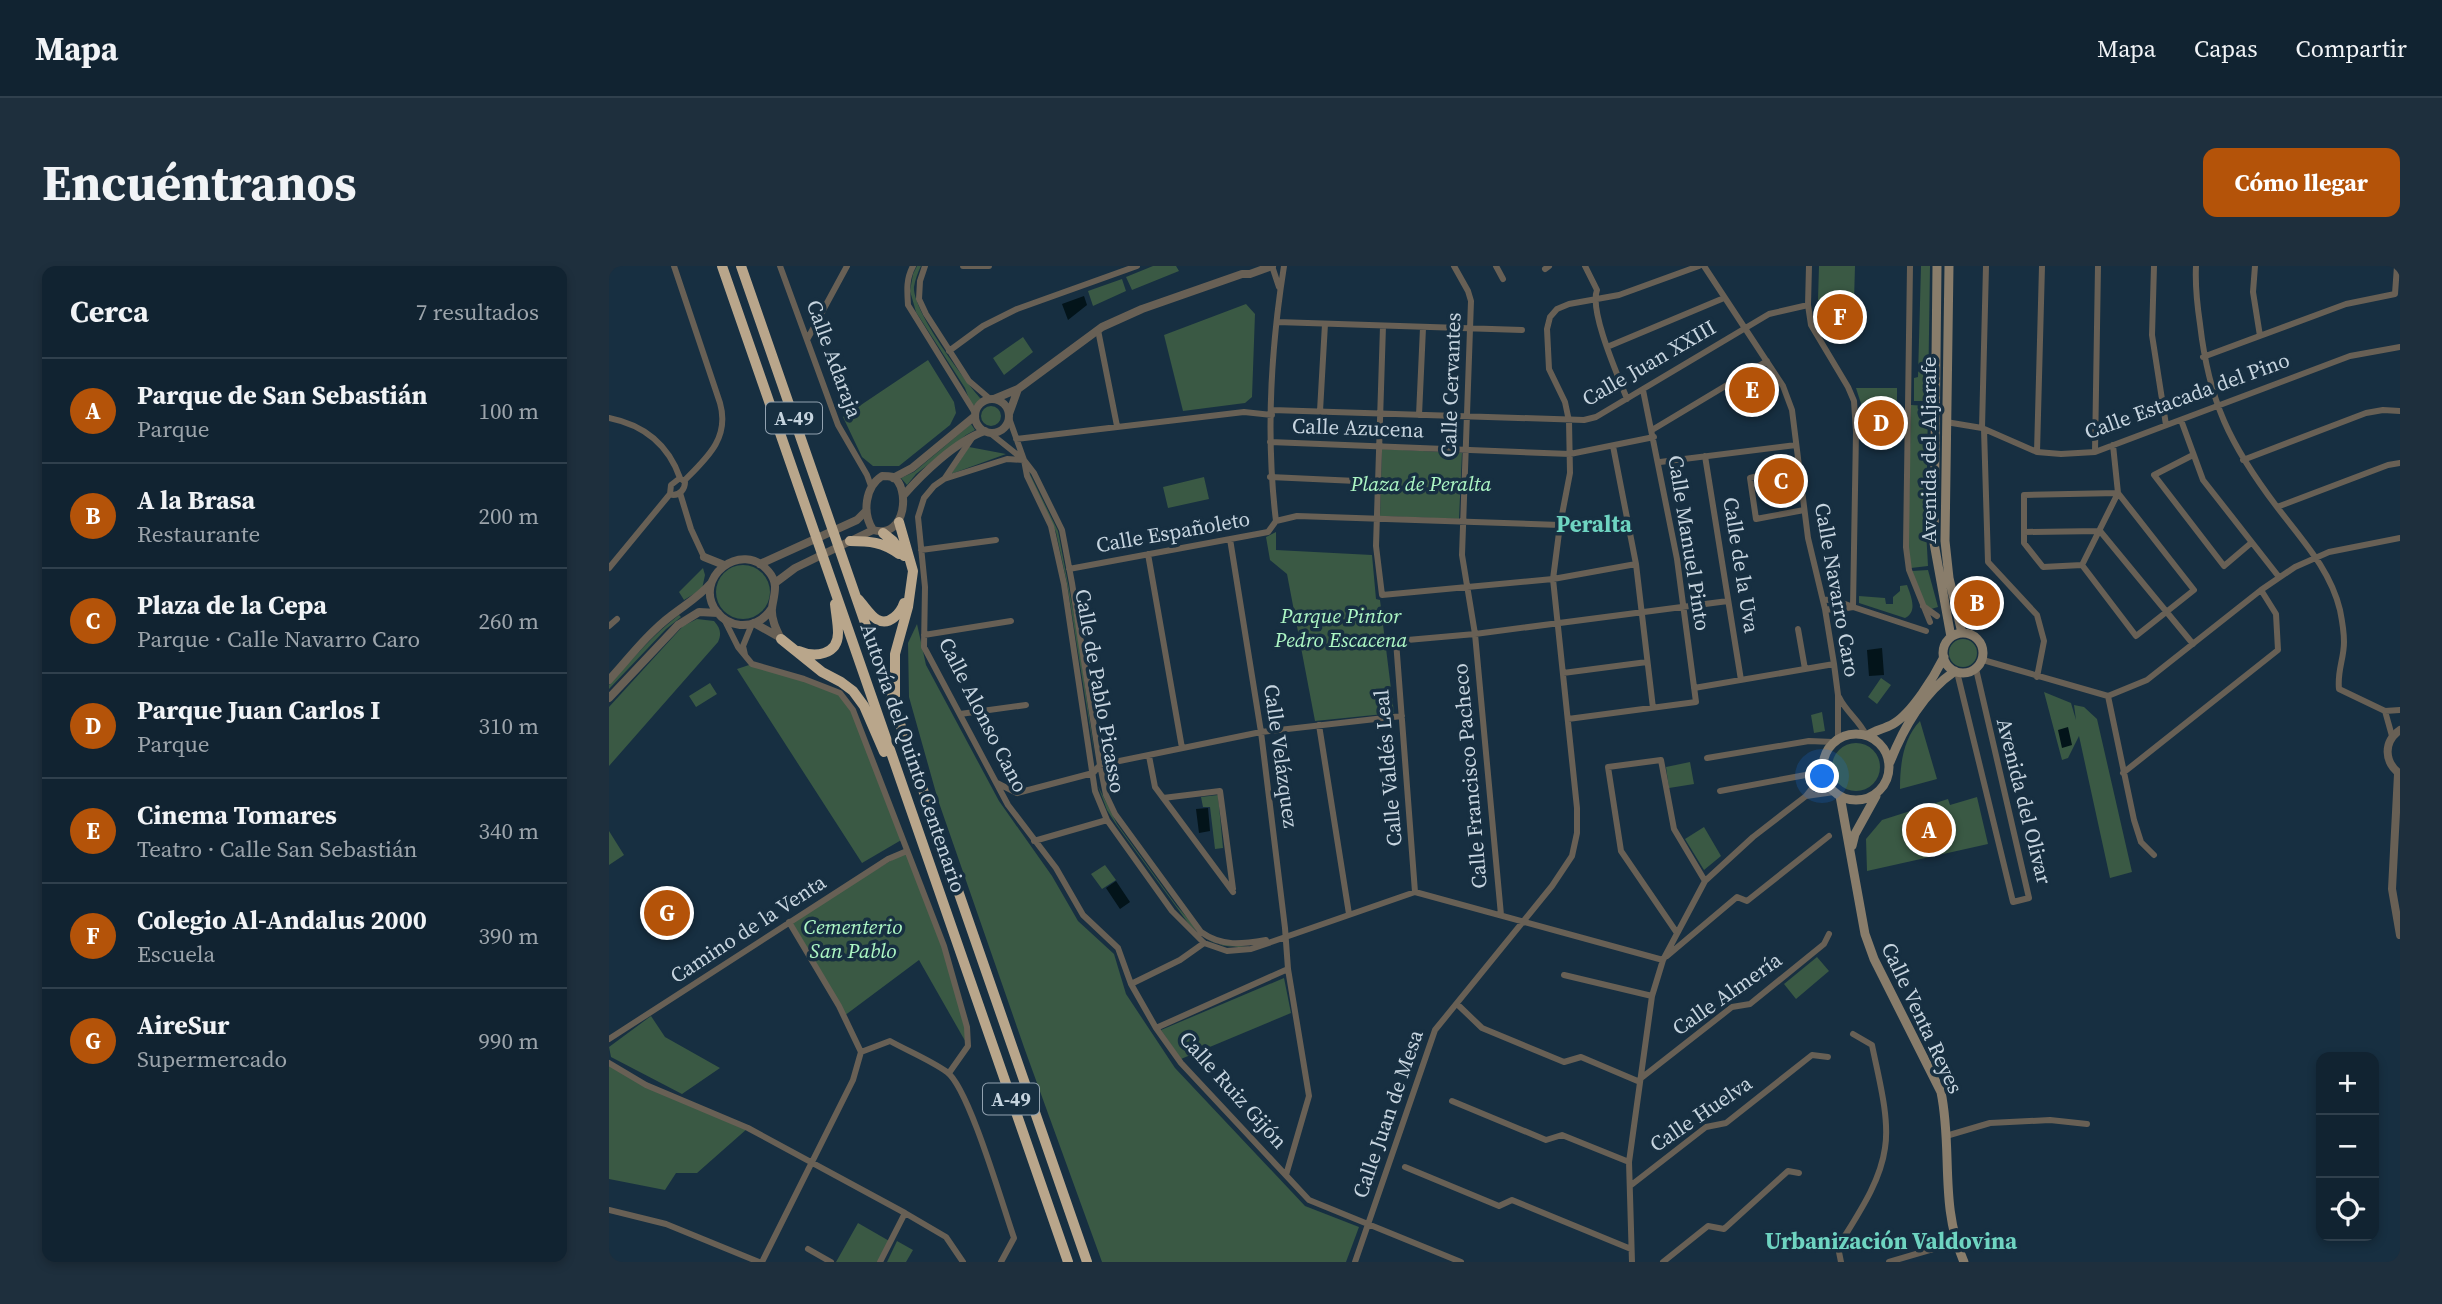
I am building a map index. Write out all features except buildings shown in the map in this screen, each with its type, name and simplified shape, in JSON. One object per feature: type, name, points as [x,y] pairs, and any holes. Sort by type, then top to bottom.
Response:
[{"type":"highway","name":"Autovía del Quinto Centenario","points":[[722,266],[1068,1262]]},
{"type":"highway","name":"Autovía del Quinto Centenario","points":[[741,266],[1087,1262]]},
{"type":"highway","points":[[895,710],[895,654],[908,607],[912,571],[899,522]]},
{"type":"highway","points":[[856,597],[878,620],[894,618],[902,610],[909,571],[904,557],[893,541],[878,532]]},
{"type":"highway","points":[[850,541],[872,541],[890,547],[904,557]]},
{"type":"highway","points":[[793,649],[808,655],[818,655],[833,648],[839,636],[834,590]]},
{"type":"highway","points":[[781,639],[822,673],[853,691],[864,706],[904,793]]},
{"type":"main road","name":"Avenida del Aljarafe","points":[[1937,266],[1934,543],[1951,637]]},
{"type":"main road","name":"Avenida del Aljarafe","points":[[1949,266],[1945,541],[1949,578],[1962,633]]},
{"type":"main road","points":[[1878,792],[1860,800],[1837,794],[1823,772],[1827,750],[1835,740],[1851,734],[1867,735],[1901,718],[1933,678],[1951,637],[1962,633],[1975,636],[1983,647],[1983,660],[1976,669],[1963,673],[1950,668],[1944,657]]},
{"type":"main road","points":[[1889,763],[1906,724],[1939,682],[1956,672]]},
{"type":"main road","points":[[1851,851],[1855,834],[1889,774],[1889,763],[1882,746],[1867,735]]},
{"type":"main road","name":"Calle Venta Reyes","points":[[1837,794],[1851,851],[1865,934],[1874,959],[1941,1092],[1947,1136],[1948,1204],[1964,1262]]},
{"type":"street","points":[[609,568],[670,494],[671,485],[682,479],[713,449],[724,422],[674,266]]},
{"type":"street","name":"Calle Adaraja","points":[[780,266],[838,425],[871,486]]},
{"type":"street","points":[[807,338],[847,266]]},
{"type":"street","points":[[913,266],[906,289],[908,305],[975,415],[979,427],[987,432]]},
{"type":"street","points":[[925,266],[920,281],[919,299],[926,314],[969,381],[992,399],[1004,404],[1009,416]]},
{"type":"street","points":[[963,266],[989,266]]},
{"type":"street","points":[[949,351],[983,326],[1017,309],[1137,266]]},
{"type":"street","points":[[1242,274],[1249,266]]},
{"type":"street","points":[[893,478],[912,468],[975,415],[980,403],[1018,388],[1098,330],[1142,309],[1272,266],[1280,290]]},
{"type":"street","points":[[1284,266],[1277,322],[1270,442],[1276,521],[1297,516],[1560,526]]},
{"type":"street","name":"Calle Cervantes","points":[[1454,266],[1468,291],[1471,330],[1462,555],[1475,634]]},
{"type":"street","points":[[1496,266],[1503,279]]},
{"type":"street","points":[[1585,266],[1597,290],[1593,299],[1607,347],[1627,398]]},
{"type":"street","name":"Calle Juan de Mesa","points":[[1355,1262],[1436,1030],[1552,886],[1572,856],[1575,844],[1577,808],[1553,579],[1570,473],[1569,421],[1565,402],[1549,369],[1547,329],[1550,317],[1557,309],[1569,304],[1619,295],[1702,266]]},
{"type":"street","name":"Calle Navarro Caro","points":[[1702,266],[1767,360],[1783,386],[1791,410],[1804,510],[1834,664],[1838,695],[1835,740]]},
{"type":"street","points":[[1809,266],[1808,305],[1811,325],[1849,387],[1854,401],[1856,432],[1853,607]]},
{"type":"street","points":[[1910,266],[1906,547],[1909,570],[1930,622]]},
{"type":"street","points":[[1986,266],[1983,428],[1988,562],[2037,615],[2044,641],[2037,677]]},
{"type":"street","points":[[2038,452],[2042,266]]},
{"type":"street","points":[[2095,452],[2098,266]]},
{"type":"street","points":[[2154,266],[2152,335],[2166,425]]},
{"type":"street","points":[[2196,266],[2195,286],[2203,357],[2216,406],[2243,460],[2316,556],[2328,577],[2340,610],[2344,642],[2337,674],[2339,689],[2385,711],[2400,710]]},
{"type":"street","points":[[2255,266],[2253,292],[2260,336]]},
{"type":"street","points":[[2203,357],[2346,304],[2395,294],[2397,266]]},
{"type":"street","points":[[1607,347],[1724,298]]},
{"type":"street","name":"Calle Juan XXIII","points":[[1016,439],[1244,412],[1319,411],[1569,421],[1597,417],[1769,314],[1808,305]]},
{"type":"street","points":[[1277,322],[1522,330]]},
{"type":"street","points":[[1319,411],[1325,324]]},
{"type":"street","points":[[1383,326],[1376,519],[1376,546],[1382,595],[1553,579],[1636,564]]},
{"type":"street","points":[[1419,415],[1423,328]]},
{"type":"street","points":[[1098,330],[1117,426]]},
{"type":"street","name":"Calle Estacada del Pino","points":[[1945,422],[1983,428],[2038,452],[2095,452],[2350,356],[2400,347]]},
{"type":"street","name":"Calle Azucena","points":[[1270,442],[1570,454],[1613,446],[1653,434],[1767,360]]},
{"type":"street","points":[[903,496],[918,478],[972,438],[1004,428],[1018,388]]},
{"type":"street","name":"Calle Manuel Pinto","points":[[1643,390],[1660,462],[1677,559],[1696,702],[1653,708]]},
{"type":"street","points":[[2243,460],[2366,413],[2400,411]]},
{"type":"street","name":"Calle de Pablo Picasso","points":[[1009,416],[1027,476],[1051,526],[1060,566],[1095,791],[1107,820],[1172,911],[1204,943],[1227,951],[1251,949],[1416,892]]},
{"type":"street","points":[[609,418],[633,425],[658,441],[682,479],[684,489],[680,493],[670,494]]},
{"type":"street","points":[[2181,420],[2203,480],[2279,577]]},
{"type":"street","name":"Calle de Pablo Picasso","points":[[987,432],[1024,460],[1034,473],[1062,530],[1100,765],[1106,795],[1115,814],[1201,932],[1213,941],[1225,944],[1284,938]]},
{"type":"street","name":"Calle Alonso Cano","points":[[972,438],[944,479],[924,498],[918,517],[925,587],[924,647],[1008,805],[1034,841]]},
{"type":"street","points":[[1660,462],[1796,445]]},
{"type":"street","points":[[2082,565],[2118,493],[2113,445]]},
{"type":"street","points":[[1567,719],[1653,708],[1636,564],[1613,446]]},
{"type":"street","points":[[2193,455],[2154,475],[2224,566],[2251,543]]},
{"type":"street","name":"Calle de la Uva","points":[[1705,456],[1741,680]]},
{"type":"street","points":[[944,479],[1007,459],[1024,460]]},
{"type":"street","points":[[775,583],[800,565],[850,541],[893,529],[899,522],[903,496],[901,485],[893,478],[869,472],[859,463]]},
{"type":"street","points":[[2277,507],[2388,465],[2400,463]]},
{"type":"street","points":[[1762,475],[1750,478],[1756,519],[1804,510]]},
{"type":"street","points":[[878,532],[868,522],[866,511],[871,486],[881,476]]},
{"type":"street","points":[[1271,477],[1378,482]]},
{"type":"street","points":[[680,493],[691,529],[713,579],[711,601],[746,660],[840,693],[853,710],[944,946],[967,1027],[968,1046],[949,1073]]},
{"type":"street","points":[[2082,565],[2043,567],[2024,543],[2024,495],[2118,493]]},
{"type":"street","points":[[2082,565],[2136,636],[2194,590],[2118,493]]},
{"type":"street","points":[[760,564],[857,520],[866,511]]},
{"type":"street","name":"Calle Españoleto","points":[[1069,569],[1268,533],[1276,521]]},
{"type":"street","points":[[2024,532],[2100,531]]},
{"type":"street","points":[[2100,531],[2193,644]]},
{"type":"street","points":[[1983,660],[2108,696],[2147,680],[2261,590],[2316,556],[2400,538]]},
{"type":"street","name":"Calle Velázquez","points":[[1230,539],[1261,732],[1285,928],[1287,969],[1309,1096],[1286,1175]]},
{"type":"street","points":[[921,550],[996,540]]},
{"type":"street","points":[[1149,554],[1182,748]]},
{"type":"street","points":[[704,557],[724,565]]},
{"type":"street","points":[[609,680],[646,639],[672,615],[702,594],[724,565],[739,559],[760,564],[772,576],[776,592],[772,608],[774,625],[781,639]]},
{"type":"street","points":[[2123,774],[2278,650],[2276,614],[2261,590]]},
{"type":"street","points":[[1823,599],[1840,602],[1926,631]]},
{"type":"street","points":[[1475,634],[1728,601]]},
{"type":"street","points":[[1921,605],[1937,616]]},
{"type":"street","points":[[1825,609],[1853,607]]},
{"type":"street","points":[[746,660],[743,646],[753,624],[765,617],[772,608]]},
{"type":"street","points":[[609,698],[663,639],[678,625],[699,612],[721,616],[736,624],[753,624],[771,631],[781,639]]},
{"type":"street","points":[[609,626],[617,619]]},
{"type":"street","points":[[924,635],[1010,621]]},
{"type":"street","points":[[1798,629],[1805,669]]},
{"type":"street","name":"Calle Valdés Leal","points":[[1416,892],[1396,642],[1475,634]]},
{"type":"street","name":"Calle Francisco Pacheco","points":[[1475,634],[1501,915]]},
{"type":"street","points":[[1563,673],[1647,662]]},
{"type":"street","points":[[1694,688],[1834,664]]},
{"type":"street","name":"Avenida del Olivar","points":[[1956,672],[2013,902],[2029,898],[1976,669]]},
{"type":"street","name":"Calle Navarro Caro","points":[[1838,695],[1843,706],[1867,735]]},
{"type":"street","points":[[2108,696],[2123,774],[2141,842],[2154,855]]},
{"type":"street","points":[[960,714],[1026,705]]},
{"type":"street","points":[[2385,711],[2392,736]]},
{"type":"street","points":[[1093,774],[1100,765],[1261,732],[1402,716]]},
{"type":"street","points":[[1319,725],[1349,914]]},
{"type":"street","points":[[2400,730],[2392,736],[2388,744],[2388,761],[2399,774],[2392,889],[2400,935]]},
{"type":"street","points":[[1707,758],[1809,741],[1835,740]]},
{"type":"street","points":[[1149,756],[1155,787],[1163,798],[1233,892],[1220,792],[1163,798]]},
{"type":"street","points":[[1677,933],[1621,851],[1608,767],[1661,760],[1674,829],[1705,881]]},
{"type":"street","points":[[1720,791],[1823,772]]},
{"type":"street","points":[[1632,1262],[1629,1162],[1653,996],[1663,960],[1705,881],[1753,837],[1806,796],[1823,772]]},
{"type":"street","name":"Calle Alonso Cano","points":[[1017,793],[1093,774]]},
{"type":"street","points":[[997,783],[1017,793],[1008,805]]},
{"type":"street","points":[[1806,796],[1837,794]]},
{"type":"street","points":[[1034,841],[1107,820]]},
{"type":"street","points":[[1663,960],[1737,897],[1748,901],[1829,836]]},
{"type":"street","name":"Calle Ruiz Gijón","points":[[1034,841],[1056,868],[1083,915],[1118,948],[1131,984],[1156,1028],[1181,1063],[1309,1200],[1461,1262]]},
{"type":"street","name":"Camino de la Venta","points":[[609,1039],[888,859],[907,851]]},
{"type":"street","points":[[1416,892],[1663,960]]},
{"type":"street","points":[[609,1210],[666,1224],[760,1262],[853,1080],[861,1052],[839,1006],[789,922]]},
{"type":"street","name":"Calle Almería","points":[[1640,1080],[1732,1007],[1750,1004],[1824,944],[1829,934]]},
{"type":"street","points":[[1131,984],[1180,960],[1204,943]]},
{"type":"street","points":[[1156,1028],[1287,969]]},
{"type":"street","points":[[1564,975],[1653,996]]},
{"type":"street","points":[[1457,1004],[1482,1028],[1564,1062],[1581,1057],[1640,1080]]},
{"type":"street","points":[[1841,1262],[1838,1247],[1875,1183],[1885,1148],[1884,1116],[1872,1045],[1853,1034]]},
{"type":"street","points":[[861,1052],[890,1041],[949,1073],[960,1087],[1014,1238],[1001,1262]]},
{"type":"street","name":"Calle Huelva","points":[[1630,1186],[1706,1127],[1726,1124],[1812,1055],[1828,1057]]},
{"type":"street","points":[[609,1063],[646,1085],[748,1128],[905,1213],[946,1237],[963,1262]]},
{"type":"street","points":[[1452,1101],[1546,1140],[1562,1135],[1629,1162]]},
{"type":"street","points":[[1947,1136],[1990,1123],[2050,1120],[2087,1124]]},
{"type":"street","points":[[1405,1167],[1499,1206],[1512,1200],[1631,1249]]},
{"type":"street","points":[[1663,1262],[1708,1226],[1724,1229],[1788,1171],[1799,1173]]},
{"type":"street","points":[[881,1261],[905,1213]]},
{"type":"street","points":[[1889,1262],[1909,1259],[1957,1242]]},
{"type":"street","points":[[808,1248],[831,1262]]},
{"type":"green space","points":[[917,266],[921,266],[914,287],[921,312],[940,344],[981,399],[972,407],[965,388],[916,312],[910,291]]},
{"type":"green space","points":[[1153,266],[1176,266],[1179,271],[1132,290],[1126,277]]},
{"type":"green space","points":[[1819,266],[1855,266],[1854,301],[1818,300]]},
{"type":"green space","points":[[1921,266],[1930,266],[1928,401],[1914,401],[1914,378],[1918,377]]},
{"type":"green space","points":[[1122,279],[1126,291],[1093,306],[1088,291]]},
{"type":"green space","points":[[1246,304],[1255,314],[1252,397],[1245,403],[1183,411],[1164,335]]},
{"type":"green space","points":[[1023,337],[1033,352],[1004,375],[993,358]]},
{"type":"green space","points":[[928,360],[954,402],[956,413],[950,425],[899,466],[873,466],[862,457],[843,417]]},
{"type":"green space","points":[[1856,388],[1897,388],[1897,408],[1901,409],[1901,438],[1862,436],[1862,407]]},
{"type":"green space","points":[[1911,405],[1928,406],[1928,566],[1911,568],[1908,547]]},
{"type":"green space","points":[[991,406],[998,409],[1001,416],[998,423],[991,426],[984,423],[981,416],[984,409]]},
{"type":"green space","points":[[971,424],[975,430],[916,474],[907,485],[901,478],[914,472]]},
{"type":"green space","points":[[969,447],[1006,454],[951,474]]},
{"type":"green space","name":"Plaza de Peralta","points":[[1382,449],[1462,453],[1459,519],[1380,516]]},
{"type":"green space","points":[[1790,459],[1795,500],[1774,504],[1766,462]]},
{"type":"green space","points":[[1029,472],[1058,531],[1078,636],[1095,759],[1067,583],[1056,532],[1028,476]]},
{"type":"green space","points":[[1204,477],[1209,499],[1168,508],[1163,487]]},
{"type":"green space","name":"Parque Pintor Pedro Escacena","points":[[1276,532],[1276,550],[1372,555],[1376,599],[1380,600],[1394,713],[1315,721],[1287,574],[1270,560],[1266,537]]},
{"type":"green space","points":[[743,565],[762,573],[770,592],[762,611],[743,619],[724,611],[716,592],[724,573]]},
{"type":"green space","points":[[703,568],[705,575],[702,589],[684,600],[679,592]]},
{"type":"green space","points":[[1928,570],[1938,607],[1931,609],[1923,603],[1912,571]]},
{"type":"green space","points":[[1907,585],[1912,608],[1905,618],[1859,603],[1859,596],[1885,598],[1886,604],[1893,604],[1893,597],[1900,591],[1900,586]]},
{"type":"green space","points":[[679,615],[681,617],[666,629],[609,689],[609,685],[634,657]]},
{"type":"green space","points":[[697,619],[714,621],[720,631],[718,642],[609,766],[609,707],[683,626]]},
{"type":"green space","points":[[917,624],[926,665],[999,801],[1052,876],[1078,921],[1114,954],[1126,994],[1175,1068],[1305,1206],[1359,1227],[1346,1262],[1102,1262],[938,800],[909,697],[908,643]]},
{"type":"green space","points":[[1963,639],[1973,643],[1977,653],[1973,663],[1963,667],[1953,663],[1949,653],[1953,643]]},
{"type":"green space","points":[[752,664],[840,693],[853,710],[903,839],[862,863],[737,669]]},
{"type":"green space","points":[[1881,678],[1891,685],[1877,704],[1868,697]]},
{"type":"green space","points":[[710,683],[717,694],[696,707],[689,696]]},
{"type":"green space","points":[[2044,692],[2071,703],[2076,720],[2074,705],[2084,707],[2097,719],[2132,872],[2110,878],[2079,736],[2068,758],[2062,760]]},
{"type":"green space","points":[[1822,712],[1825,731],[1814,733],[1811,715]]},
{"type":"green space","points":[[1920,721],[1937,779],[1900,789],[1904,752],[1914,728]]},
{"type":"green space","points":[[1856,743],[1873,750],[1880,767],[1873,784],[1856,791],[1839,784],[1832,767],[1839,750]]},
{"type":"green space","points":[[1690,762],[1694,784],[1669,788],[1666,767]]},
{"type":"green space","points":[[1098,786],[1117,824],[1176,905],[1202,935],[1216,943],[1202,936],[1188,923],[1116,824],[1107,810]]},
{"type":"green space","points":[[1218,795],[1223,848],[1215,849],[1210,807],[1203,807],[1201,797]]},
{"type":"green space","points":[[1977,797],[1988,844],[1867,871],[1866,839],[1882,820],[1948,799],[1950,805]]},
{"type":"green space","points":[[1704,827],[1721,856],[1704,870],[1685,839]]},
{"type":"green space","points":[[609,831],[624,855],[609,865]]},
{"type":"green space","name":"Cementerio San Pablo","points":[[907,851],[950,971],[968,1046],[919,960],[844,1016],[789,922]]},
{"type":"green space","points":[[1105,865],[1116,880],[1102,889],[1091,874]]},
{"type":"green space","points":[[1817,957],[1829,971],[1796,999],[1784,984]]},
{"type":"green space","points":[[1284,978],[1291,1013],[1181,1059],[1161,1030]]},
{"type":"green space","points":[[651,1016],[665,1037],[720,1068],[682,1094],[611,1057],[609,1047]]},
{"type":"green space","points":[[609,1063],[748,1128],[697,1173],[676,1173],[665,1190],[609,1179]]},
{"type":"green space","points":[[858,1223],[891,1242],[880,1262],[836,1262]]},
{"type":"green space","points":[[897,1241],[913,1250],[906,1262],[887,1262]]},
{"type":"shaded area","points":[[1084,296],[1087,305],[1068,320],[1062,304]]},
{"type":"shaded area","points":[[1882,648],[1884,675],[1869,676],[1867,650]]},
{"type":"shaded area","points":[[2068,727],[2072,745],[2062,748],[2058,730]]},
{"type":"shaded area","points":[[1208,808],[1210,831],[1199,833],[1196,809]]},
{"type":"shaded area","points":[[1116,881],[1130,902],[1120,909],[1106,888]]},
{"type":"place","name":"Colegio Al-Andalus 2000","points":[[1840,317]]},
{"type":"place","name":"Cinema Tomares","points":[[1752,390]]},
{"type":"place","name":"Parque Juan Carlos I","points":[[1881,423]]},
{"type":"place","name":"Plaza de la Cepa","points":[[1781,481]]},
{"type":"place","name":"A la Brasa","points":[[1977,603]]},
{"type":"place","name":"Parque de San Sebastián","points":[[1929,830]]},
{"type":"place","name":"AireSur","points":[[667,913]]},
{"type":"district","name":"Peralta","points":[[1594,524]]},
{"type":"district","name":"Urbanización Valdovina","points":[[1891,1241]]}]
